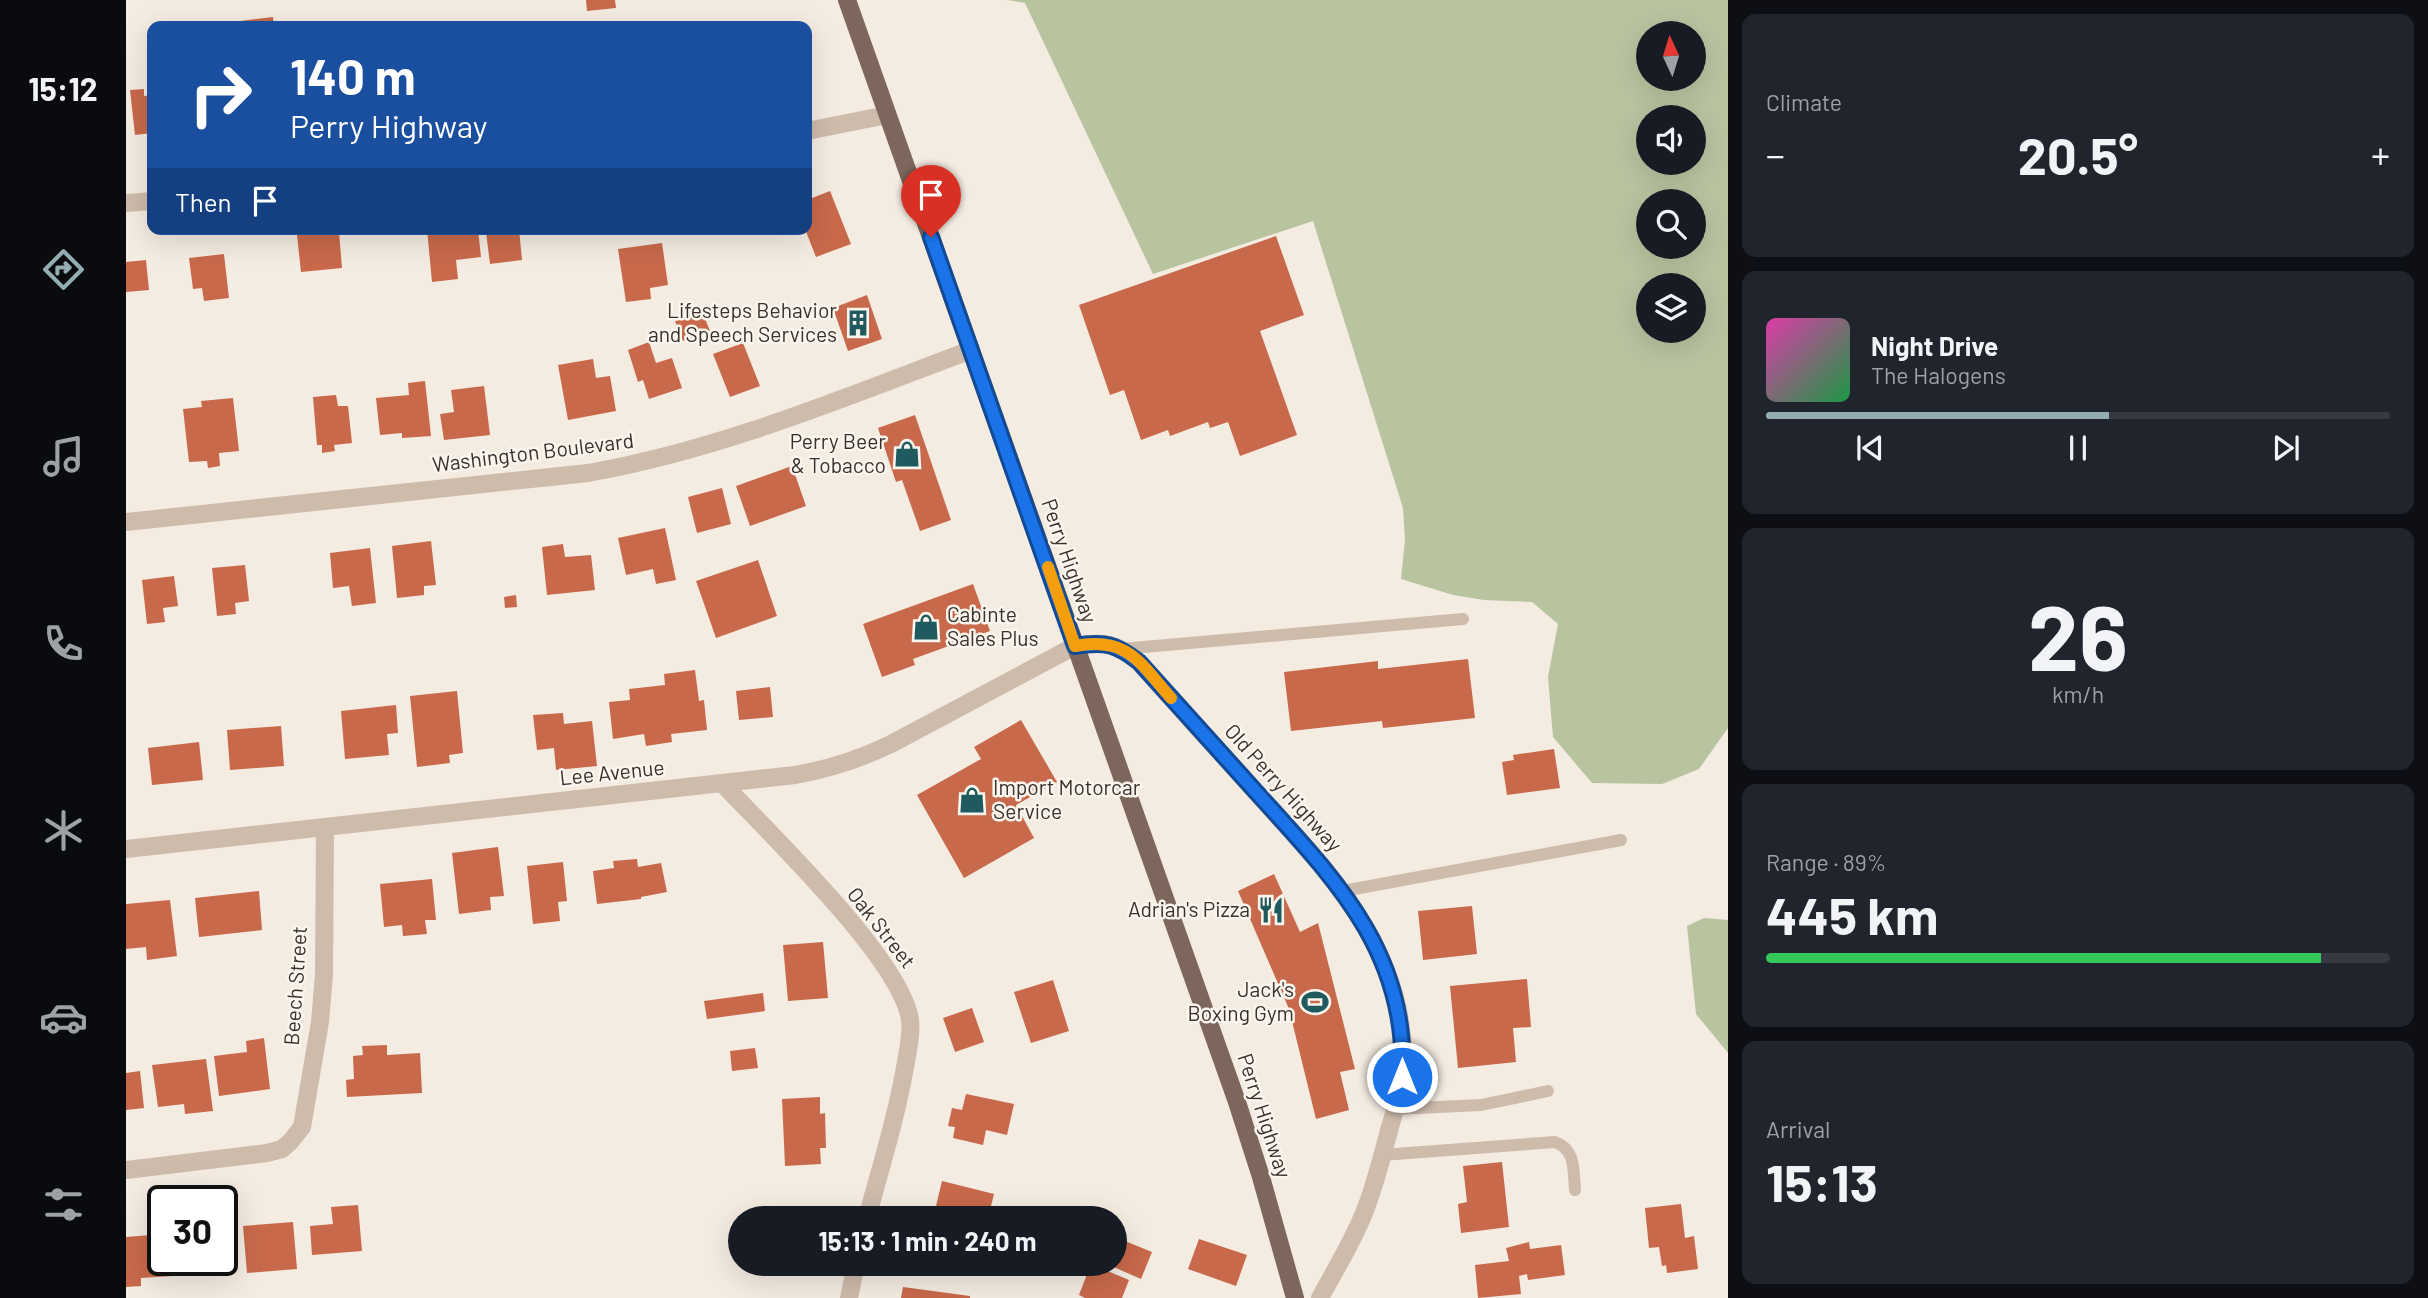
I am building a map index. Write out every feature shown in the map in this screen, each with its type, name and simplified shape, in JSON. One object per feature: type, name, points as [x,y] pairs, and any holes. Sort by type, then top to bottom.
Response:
[{"type":"main road","name":"Perry Highway","points":[[847,0],[1237,1102],[1265,1189],[1295,1298]]},
{"type":"street","points":[[812,130],[887,115]]},
{"type":"street","points":[[126,204],[147,202]]},
{"type":"street","name":"Washington Boulevard","points":[[126,522],[614,469],[749,432],[971,351]]},
{"type":"street","points":[[1075,646],[1100,643],[1121,649]]},
{"type":"street","name":"Lee Avenue","points":[[126,849],[820,771],[866,756],[1075,646]]},
{"type":"street","name":"Old Perry Highway","points":[[1121,649],[1139,662],[1343,891],[1373,940],[1395,1000],[1403,1055],[1402,1077],[1395,1109],[1365,1211],[1354,1237],[1320,1298]]},
{"type":"street","name":"Oak Street","points":[[722,783],[848,920],[895,980],[905,1000],[911,1021],[902,1086],[870,1206]]},
{"type":"street","name":"Beech Street","points":[[126,1170],[267,1153],[282,1149],[302,1126],[320,1022],[324,974],[325,828]]},
{"type":"street","points":[[849,1298],[854,1276]]},
{"type":"lane","points":[[1121,649],[1463,619]]},
{"type":"lane","points":[[1343,891],[1621,840]]},
{"type":"lane","points":[[1395,1109],[1482,1105],[1548,1091]]},
{"type":"lane","points":[[1382,1156],[1555,1142],[1572,1154],[1575,1190]]},
{"type":"green space","points":[[1007,0],[1728,0],[1728,728],[1699,769],[1662,784],[1592,783],[1553,737],[1548,677],[1558,624],[1532,602],[1484,600],[1453,595],[1401,579],[1405,540],[1403,508],[1313,221],[1153,274],[1025,3]]},
{"type":"green space","points":[[1704,918],[1728,920],[1728,1053],[1696,1014],[1687,926]]},
{"type":"building","points":[[586,0],[615,0],[616,8],[587,11]]},
{"type":"building","points":[[273,17],[273,21],[240,21]]},
{"type":"building","points":[[144,89],[144,96],[147,96],[147,134],[135,135],[130,90]]},
{"type":"building","points":[[830,191],[851,244],[816,257],[807,235],[812,235],[812,198]]},
{"type":"building","points":[[297,235],[339,235],[342,268],[301,272]]},
{"type":"building","points":[[428,235],[479,235],[481,257],[456,260],[458,279],[432,282]]},
{"type":"building","points":[[486,235],[520,235],[522,260],[490,264]]},
{"type":"building","points":[[1276,236],[1304,315],[1260,331],[1297,435],[1240,456],[1228,422],[1210,428],[1208,422],[1170,436],[1168,430],[1141,440],[1124,390],[1110,395],[1079,305]]},
{"type":"building","points":[[662,243],[668,285],[650,288],[651,299],[626,302],[618,249]]},
{"type":"building","points":[[224,254],[229,298],[204,301],[202,288],[193,289],[189,258]]},
{"type":"building","points":[[146,260],[149,290],[126,292],[126,262]]},
{"type":"building","name":"Lifesteps Behavior and Speech Services","points":[[867,295],[882,339],[848,351],[833,308]]},
{"type":"building","points":[[702,311],[710,331],[683,341],[675,321]]},
{"type":"building","points":[[649,342],[656,363],[672,358],[682,388],[649,399],[643,380],[638,382],[628,350]]},
{"type":"building","points":[[743,343],[760,386],[730,397],[713,354]]},
{"type":"building","points":[[593,359],[596,378],[610,376],[616,411],[568,420],[558,365]]},
{"type":"building","points":[[425,381],[431,436],[402,438],[402,433],[380,435],[376,398],[409,395],[408,383]]},
{"type":"building","points":[[484,386],[490,435],[444,440],[440,414],[454,412],[451,390]]},
{"type":"building","points":[[336,395],[338,406],[348,406],[352,443],[334,445],[335,451],[322,453],[322,445],[317,445],[313,397]]},
{"type":"building","points":[[233,398],[239,451],[219,453],[220,466],[208,468],[207,461],[189,462],[183,409],[202,407],[201,401]]},
{"type":"building","name":"Perry Beer & Tobacco","points":[[915,415],[951,520],[920,531],[902,480],[896,482],[878,428]]},
{"type":"building","points":[[792,466],[806,506],[750,526],[736,486]]},
{"type":"building","points":[[722,488],[731,524],[697,533],[688,497]]},
{"type":"building","points":[[665,528],[676,580],[656,584],[653,569],[626,575],[618,538]]},
{"type":"building","points":[[431,541],[436,585],[424,586],[424,595],[397,598],[392,546]]},
{"type":"building","points":[[563,544],[565,557],[591,555],[595,590],[547,595],[542,547]]},
{"type":"building","points":[[370,548],[376,603],[352,606],[349,586],[333,588],[330,553]]},
{"type":"building","points":[[758,560],[777,616],[716,638],[696,581]]},
{"type":"building","points":[[245,565],[249,601],[235,603],[236,614],[217,616],[212,568]]},
{"type":"building","points":[[174,576],[178,606],[163,608],[165,622],[147,624],[142,580]]},
{"type":"building","name":"Cabinte Sales Plus","points":[[973,584],[990,631],[913,659],[915,665],[882,677],[863,624]]},
{"type":"building","points":[[516,595],[517,607],[505,608],[504,597]]},
{"type":"building","points":[[1468,659],[1475,718],[1383,728],[1382,721],[1291,731],[1284,672],[1378,661],[1378,669]]},
{"type":"building","points":[[695,670],[699,701],[704,700],[707,730],[671,734],[672,742],[646,746],[644,734],[613,739],[609,702],[630,700],[629,689],[665,685],[664,674]]},
{"type":"building","points":[[770,687],[773,717],[739,720],[736,691]]},
{"type":"building","points":[[457,691],[463,753],[449,755],[450,763],[417,767],[410,696]]},
{"type":"building","points":[[396,705],[398,733],[387,734],[389,755],[345,759],[341,711]]},
{"type":"building","points":[[563,713],[564,724],[592,721],[597,766],[556,770],[554,748],[537,750],[533,715]]},
{"type":"building","name":"Import Motorcar Service","points":[[1021,720],[1057,782],[1016,805],[1034,838],[964,878],[917,795],[981,759],[974,747]]},
{"type":"building","points":[[281,726],[284,766],[230,770],[227,730]]},
{"type":"building","points":[[199,742],[203,780],[152,785],[148,748]]},
{"type":"building","points":[[1554,749],[1560,788],[1507,795],[1502,762],[1514,760],[1513,755]]},
{"type":"building","points":[[498,847],[504,896],[490,897],[491,910],[459,914],[452,853]]},
{"type":"building","points":[[637,859],[638,867],[661,863],[667,892],[641,899],[597,904],[593,871],[614,868],[613,861]]},
{"type":"building","points":[[563,862],[567,901],[558,902],[560,921],[533,924],[527,866]]},
{"type":"building","points":[[1274,874],[1300,932],[1318,923],[1355,1069],[1340,1072],[1349,1110],[1316,1119],[1289,1009],[1238,891]]},
{"type":"building","points":[[432,879],[436,920],[425,920],[427,934],[403,936],[402,925],[384,927],[380,884]]},
{"type":"building","points":[[259,891],[262,930],[199,937],[195,898]]},
{"type":"building","points":[[170,900],[177,956],[147,960],[146,947],[126,949],[126,904]]},
{"type":"building","points":[[1472,906],[1477,954],[1423,960],[1418,911]]},
{"type":"building","points":[[823,942],[828,998],[788,1001],[783,945]]},
{"type":"building","points":[[1527,979],[1531,1027],[1513,1028],[1516,1062],[1458,1068],[1450,986]]},
{"type":"building","points":[[1053,980],[1069,1031],[1031,1043],[1014,992]]},
{"type":"building","points":[[763,993],[765,1011],[707,1019],[704,1001]]},
{"type":"building","points":[[972,1008],[984,1042],[955,1052],[943,1018]]},
{"type":"building","points":[[264,1038],[270,1089],[219,1096],[214,1056],[247,1052],[246,1041]]},
{"type":"building","points":[[387,1045],[387,1055],[420,1053],[422,1093],[347,1097],[346,1080],[354,1079],[353,1056],[363,1055],[362,1046]]},
{"type":"building","points":[[755,1048],[758,1068],[732,1071],[730,1051]]},
{"type":"building","points":[[206,1059],[213,1111],[185,1114],[184,1104],[158,1107],[152,1065]]},
{"type":"building","points":[[140,1071],[144,1108],[126,1110],[126,1073]]},
{"type":"building","points":[[966,1094],[1014,1104],[1007,1135],[986,1130],[983,1145],[953,1138],[955,1127],[948,1126],[952,1108],[962,1110]]},
{"type":"building","points":[[820,1097],[820,1114],[825,1113],[826,1148],[820,1148],[821,1164],[785,1166],[782,1099]]},
{"type":"building","points":[[1502,1162],[1509,1227],[1461,1233],[1458,1204],[1467,1202],[1463,1166]]},
{"type":"building","points":[[942,1181],[994,1194],[991,1206],[936,1206]]},
{"type":"building","points":[[1681,1204],[1685,1238],[1694,1236],[1698,1269],[1667,1273],[1666,1265],[1662,1266],[1659,1247],[1649,1248],[1645,1208]]},
{"type":"building","points":[[358,1205],[362,1251],[312,1255],[310,1226],[333,1224],[331,1207]]},
{"type":"building","points":[[293,1222],[297,1269],[247,1273],[243,1226]]},
{"type":"building","points":[[147,1235],[147,1276],[173,1276],[141,1278],[141,1286],[126,1287],[126,1237]]},
{"type":"building","points":[[1199,1239],[1247,1255],[1236,1286],[1188,1269]]},
{"type":"building","points":[[1127,1242],[1152,1252],[1141,1279],[1127,1273]]},
{"type":"building","points":[[1529,1242],[1530,1249],[1561,1245],[1565,1275],[1528,1280],[1527,1274],[1519,1276],[1521,1294],[1478,1298],[1475,1265],[1509,1261],[1506,1248]]},
{"type":"building","points":[[1086,1276],[1120,1276],[1129,1280],[1122,1298],[1085,1298],[1079,1295]]},
{"type":"building","points":[[903,1287],[970,1296],[970,1298],[901,1298]]},
{"type":"slow traffic","points":[[1048,567],[1075,646],[1100,643],[1119,648],[1139,662],[1171,698]]},
{"type":"place","name":"Lifesteps Behavior and Speech Services","points":[[858,323]]},
{"type":"place","name":"Perry Beer & Tobacco","points":[[907,454]]},
{"type":"place","name":"Cabinte Sales Plus","points":[[926,627]]},
{"type":"place","name":"Import Motorcar Service","points":[[972,800]]},
{"type":"place","name":"Adrian's Pizza","points":[[1271,910]]},
{"type":"place","name":"Jack's Boxing Gym","points":[[1315,1002]]},
{"type":"route","points":[[931,237],[1075,646],[1110,644],[1139,662],[1343,891],[1373,940],[1385,967],[1401,1034],[1402,1077]]}]
